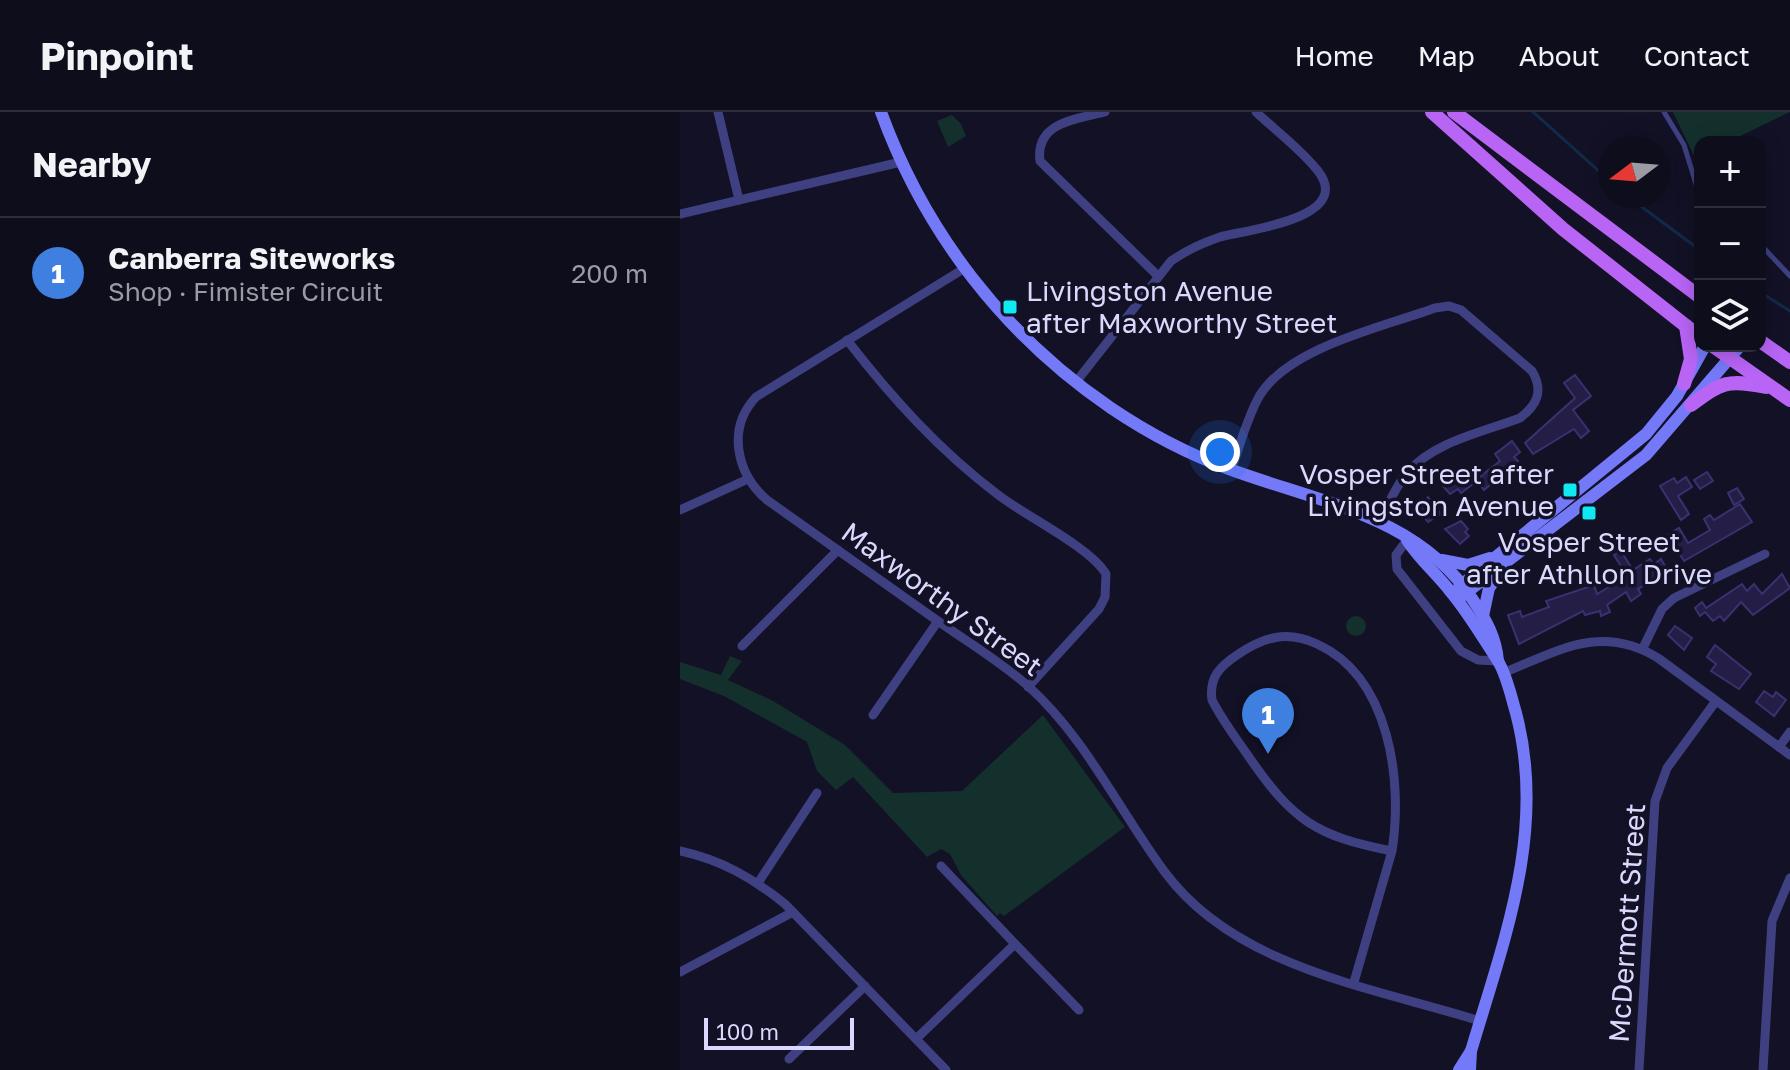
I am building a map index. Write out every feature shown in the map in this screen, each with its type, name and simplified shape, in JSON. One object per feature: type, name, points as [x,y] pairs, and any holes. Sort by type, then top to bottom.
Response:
[{"type":"main road","points":[[1432,112],[1563,229],[1694,332]]},
{"type":"main road","points":[[1454,112],[1694,293]]},
{"type":"main road","points":[[1684,384],[1691,359],[1686,326]]},
{"type":"main road","points":[[1766,345],[1790,362]]},
{"type":"main road","points":[[1721,352],[1790,400]]},
{"type":"main road","points":[[1691,405],[1724,382],[1741,380],[1774,389]]},
{"type":"street","points":[[718,112],[739,200]]},
{"type":"street","points":[[881,112],[901,162],[930,217],[965,268],[1002,315],[1076,382],[1149,432],[1231,470],[1379,522],[1407,540],[1483,616],[1496,641],[1500,667],[1524,750],[1527,832],[1518,893],[1471,1051],[1470,1070]]},
{"type":"street","points":[[1105,112],[1057,125],[1042,141],[1040,161],[1158,276]]},
{"type":"street","points":[[1076,382],[1158,276],[1186,251],[1223,236],[1301,218],[1321,199],[1323,180],[1318,171],[1256,112]]},
{"type":"street","points":[[680,214],[901,162]]},
{"type":"street","points":[[680,510],[748,479],[738,447],[742,422],[750,404],[772,386],[965,268]]},
{"type":"street","points":[[1231,470],[1257,401],[1284,368],[1308,355],[1435,308],[1449,306],[1461,310],[1532,371],[1539,386],[1538,396],[1520,418],[1446,446],[1420,460],[1407,473],[1379,522]]},
{"type":"street","points":[[847,340],[897,402],[954,459],[1019,510],[1090,555],[1106,574],[1105,597],[1099,609],[1028,687]]},
{"type":"street","points":[[1460,592],[1500,552],[1621,458],[1657,422],[1702,352]]},
{"type":"street","points":[[1460,592],[1515,559],[1646,455],[1736,352]]},
{"type":"street","name":"Maxworthy Street","points":[[748,479],[767,500],[1028,687],[1072,736],[1164,872],[1197,907],[1224,928],[1269,953],[1480,1021]]},
{"type":"street","points":[[1407,540],[1422,543],[1439,559],[1500,667]]},
{"type":"street","points":[[1407,540],[1394,561],[1397,569],[1461,651],[1500,667],[1589,641],[1617,641],[1643,648],[1790,755]]},
{"type":"street","points":[[742,646],[838,550]]},
{"type":"street","points":[[1439,559],[1468,565],[1500,552]]},
{"type":"street","points":[[1643,648],[1662,609],[1674,598],[1765,554]]},
{"type":"street","points":[[1483,616],[1489,588],[1515,559]]},
{"type":"street","points":[[873,715],[938,621]]},
{"type":"street","points":[[1354,982],[1392,851],[1396,802],[1394,770],[1375,708],[1354,673],[1327,649],[1290,636],[1256,642],[1226,662],[1212,683],[1212,700],[1274,794],[1291,811],[1322,831],[1359,845],[1392,851]]},
{"type":"street","name":"McDermott Street","points":[[1639,1070],[1655,801],[1667,768],[1716,701]]},
{"type":"street","points":[[1779,747],[1790,732]]},
{"type":"street","points":[[758,883],[817,793]]},
{"type":"street","points":[[680,851],[725,865],[758,883],[793,912],[946,1070]]},
{"type":"street","points":[[941,866],[1079,1010]]},
{"type":"street","points":[[1763,1070],[1772,921],[1790,878]]},
{"type":"street","points":[[680,972],[793,912]]},
{"type":"street","points":[[916,1039],[1015,944]]},
{"type":"street","points":[[789,1059],[865,986]]},
{"type":"street","points":[[1459,1070],[1471,1051]]},
{"type":"lane","points":[[1664,112],[1684,145],[1694,178]]},
{"type":"lane","points":[[1766,250],[1790,276]]},
{"type":"green space","points":[[1673,112],[1790,112],[1740,136],[1694,136],[1694,156]]},
{"type":"green space","points":[[952,115],[961,124],[966,136],[948,147],[937,121]]},
{"type":"green space","points":[[1356,616],[1363,619],[1366,626],[1363,633],[1356,636],[1349,633],[1346,626],[1349,619]]},
{"type":"green space","points":[[730,656],[742,661],[728,680],[773,701],[845,745],[893,793],[962,791],[1043,715],[1125,827],[1004,916],[1000,913],[997,916],[961,875],[950,854],[941,849],[927,857],[853,777],[836,790],[817,771],[807,742],[724,696],[680,679],[680,662],[721,675]]},
{"type":"building","points":[[1575,375],[1591,396],[1573,410],[1589,431],[1581,438],[1574,429],[1533,454],[1525,443],[1575,398],[1564,383]]},
{"type":"building","points":[[1512,441],[1520,452],[1514,457],[1518,461],[1484,490],[1476,480],[1500,461],[1495,454]]},
{"type":"building","points":[[1458,472],[1467,480],[1477,481],[1461,493],[1458,489],[1450,494],[1441,484]]},
{"type":"building","points":[[1707,472],[1713,481],[1700,489],[1694,480]]},
{"type":"building","points":[[1686,477],[1692,487],[1678,496],[1689,514],[1681,520],[1660,486],[1674,478],[1677,483]]},
{"type":"building","points":[[1737,488],[1744,499],[1734,505],[1728,493]]},
{"type":"building","points":[[1428,497],[1441,514],[1428,522],[1417,509]]},
{"type":"building","points":[[1740,504],[1752,522],[1684,561],[1668,535],[1679,528],[1688,543],[1710,530],[1704,519],[1710,515],[1714,520]]},
{"type":"building","points":[[1461,521],[1468,529],[1465,532],[1469,536],[1460,544],[1445,529]]},
{"type":"building","points":[[1621,551],[1633,570],[1650,559],[1654,564],[1661,559],[1668,571],[1638,589],[1641,594],[1631,601],[1626,592],[1607,605],[1610,612],[1601,616],[1600,611],[1585,615],[1583,611],[1519,644],[1508,615],[1520,611],[1522,617],[1549,607],[1546,601],[1594,585],[1597,594],[1621,580],[1618,575],[1624,571],[1614,555]]},
{"type":"building","points":[[1782,574],[1790,588],[1753,615],[1741,602],[1724,621],[1720,616],[1713,621],[1705,612],[1700,616],[1695,608],[1702,602],[1706,608],[1742,584],[1747,591],[1754,584],[1762,594]]},
{"type":"building","points":[[1675,626],[1692,638],[1684,650],[1668,635]]},
{"type":"building","points":[[1715,645],[1751,674],[1739,689],[1711,671],[1716,664],[1707,657]]},
{"type":"building","points":[[1764,691],[1773,697],[1776,692],[1786,700],[1774,716],[1756,702]]},
{"type":"waterway","points":[[1533,112],[1598,170]]},
{"type":"waterway","points":[[1643,208],[1694,246]]},
{"type":"waterway","points":[[1766,296],[1790,311]]},
{"type":"place","name":"Livingston Avenue after Maxworthy Street","points":[[1010,307]]},
{"type":"place","name":"Vosper Street after Livingston Avenue","points":[[1570,490]]},
{"type":"place","name":"Vosper Street after Athllon Drive","points":[[1589,513]]},
{"type":"place","name":"Canberra Siteworks","points":[[1268,754]]}]
